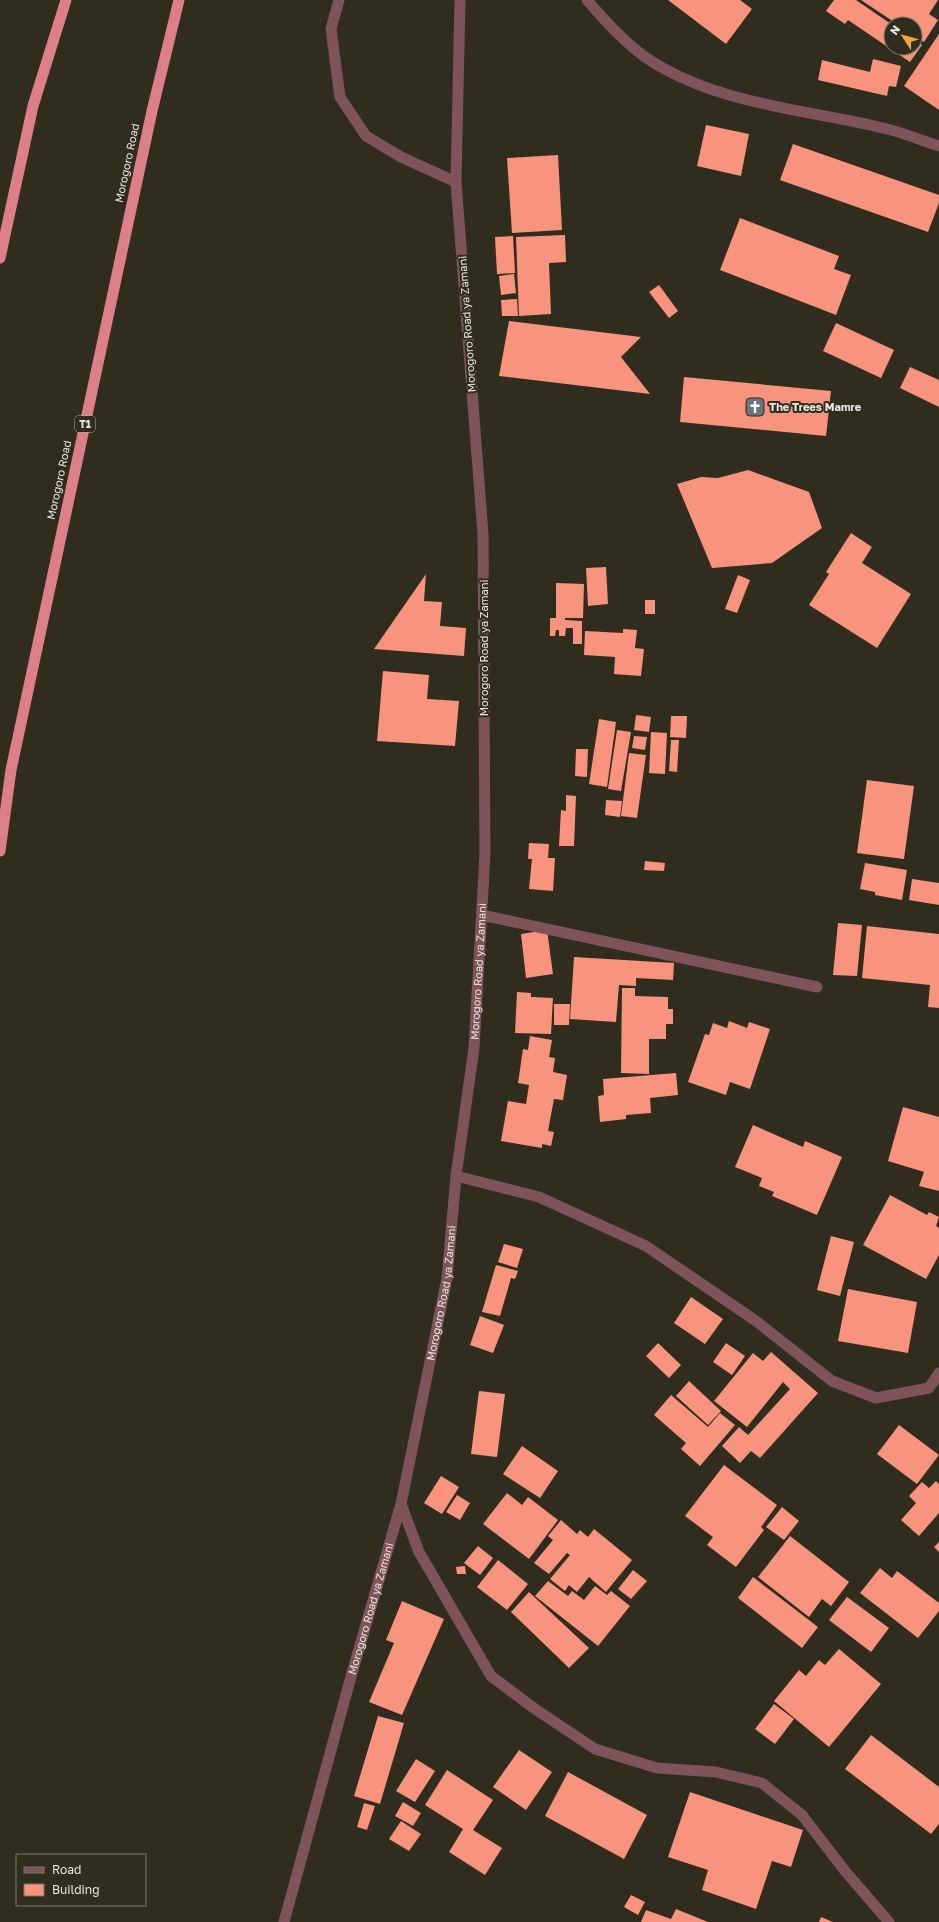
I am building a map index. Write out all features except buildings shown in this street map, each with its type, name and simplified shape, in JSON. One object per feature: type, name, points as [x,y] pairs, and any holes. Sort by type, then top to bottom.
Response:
[{"type":"highway","points":[[0,258],[33,106],[66,0]]},
{"type":"highway","name":"Morogoro Road","points":[[0,850],[11,770],[152,111],[179,0]]},
{"type":"street","points":[[339,0],[331,29],[340,97],[366,136],[402,158],[456,182]]},
{"type":"street","name":"Morogoro Road ya Zamani","points":[[284,1922],[352,1673],[401,1504],[447,1278],[456,1176],[474,1048],[485,854],[483,534],[456,182],[460,0]]},
{"type":"street","points":[[587,0],[607,24],[645,57],[687,80],[734,96],[889,129],[939,146]]},
{"type":"street","points":[[482,915],[817,987]]},
{"type":"street","points":[[456,1176],[539,1196],[646,1246],[756,1321],[832,1381],[876,1398],[929,1388],[939,1373]]},
{"type":"street","points":[[401,1504],[419,1552],[491,1676],[536,1709],[596,1749],[657,1768],[716,1772],[762,1783],[802,1815],[845,1871],[889,1922]]},
{"type":"place","name":"The Trees Mamre","points":[[755,407]]}]
